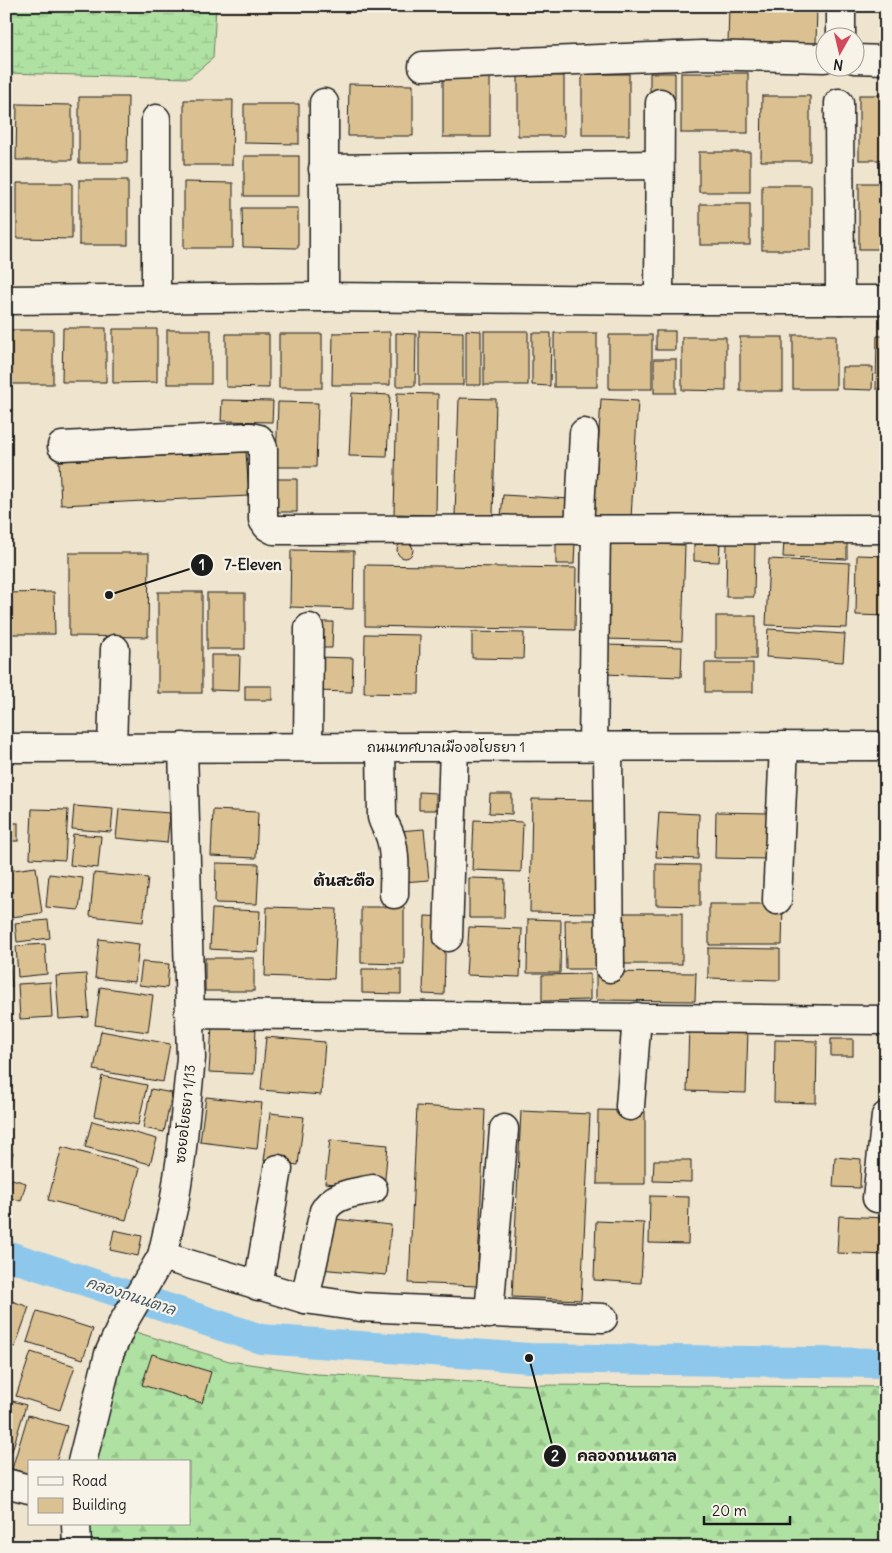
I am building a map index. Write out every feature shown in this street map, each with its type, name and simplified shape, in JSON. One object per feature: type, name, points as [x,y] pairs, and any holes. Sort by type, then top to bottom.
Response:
[{"type":"street","points":[[841,6],[841,28]]},
{"type":"street","points":[[424,66],[702,55],[814,58]]},
{"type":"street","points":[[864,59],[886,60]]},
{"type":"street","points":[[839,102],[840,300]]},
{"type":"street","points":[[324,103],[324,297]]},
{"type":"street","points":[[659,300],[660,103]]},
{"type":"street","points":[[156,119],[156,298]]},
{"type":"street","points":[[324,169],[659,165]]},
{"type":"street","points":[[6,300],[324,297],[886,300]]},
{"type":"street","points":[[584,433],[610,968]]},
{"type":"street","points":[[62,446],[250,437],[259,440],[264,448],[263,520],[267,526],[274,530],[886,529]]},
{"type":"street","points":[[308,747],[309,628]]},
{"type":"street","points":[[112,747],[115,649]]},
{"type":"street","points":[[448,937],[454,746]]},
{"type":"street","points":[[778,900],[784,746]]},
{"type":"street","name":"ถนนเทศบาลเมืองอโยธยา 1","points":[[6,748],[886,746]]},
{"type":"street","name":"ซอยอโยธยา 1/13","points":[[82,1460],[109,1354],[123,1323],[158,1263],[174,1204],[181,1156],[190,1058],[183,747]]},
{"type":"street","points":[[381,747],[382,817],[384,826],[391,837],[393,848],[394,894]]},
{"type":"street","points":[[189,1014],[886,1020]]},
{"type":"street","points":[[630,1106],[637,1017]]},
{"type":"street","points":[[877,1198],[886,1116]]},
{"type":"street","points":[[489,1314],[504,1129]]},
{"type":"street","points":[[258,1286],[278,1169]]},
{"type":"street","points":[[305,1299],[324,1210],[328,1203],[336,1198],[373,1189]]},
{"type":"street","points":[[158,1263],[305,1299],[360,1307],[602,1318]]},
{"type":"street","points":[[6,1483],[28,1489]]},
{"type":"street","points":[[76,1526],[77,1547]]},
{"type":"green space","points":[[6,6],[216,6],[213,58],[189,78],[6,73]]},
{"type":"green space","points":[[129,1330],[229,1361],[316,1374],[529,1385],[886,1387],[886,1547],[84,1547],[84,1526],[190,1526],[190,1460],[92,1460]]},
{"type":"building","points":[[729,6],[817,6],[814,45],[728,44]]},
{"type":"building","points":[[650,73],[675,73],[675,99],[650,100]]},
{"type":"building","points":[[681,73],[748,73],[748,133],[681,133]]},
{"type":"building","points":[[582,74],[629,74],[629,135],[582,135]]},
{"type":"building","points":[[518,75],[564,76],[564,136],[518,136]]},
{"type":"building","points":[[443,76],[490,76],[490,137],[443,137]]},
{"type":"building","points":[[349,84],[413,85],[413,136],[348,136]]},
{"type":"building","points":[[859,95],[886,95],[886,160],[859,160]]},
{"type":"building","points":[[762,96],[810,96],[810,161],[761,161]]},
{"type":"building","points":[[79,97],[128,97],[127,163],[79,163]]},
{"type":"building","points":[[184,100],[233,100],[232,165],[184,165]]},
{"type":"building","points":[[17,104],[72,105],[72,160],[16,160]]},
{"type":"building","points":[[244,104],[299,104],[299,144],[244,143]]},
{"type":"building","points":[[699,152],[750,152],[750,192],[699,192]]},
{"type":"building","points":[[244,156],[299,156],[299,196],[244,196]]},
{"type":"building","points":[[79,180],[128,180],[128,245],[79,245]]},
{"type":"building","points":[[184,182],[233,183],[233,248],[184,248]]},
{"type":"building","points":[[17,183],[72,183],[72,239],[17,238]]},
{"type":"building","points":[[859,183],[886,183],[886,249],[859,249]]},
{"type":"building","points":[[762,185],[811,185],[811,250],[762,250]]},
{"type":"building","points":[[700,204],[750,204],[750,245],[700,245]]},
{"type":"building","points":[[242,208],[298,208],[298,248],[243,247]]},
{"type":"building","points":[[63,328],[106,328],[106,382],[62,382]]},
{"type":"building","points":[[113,329],[157,329],[157,382],[113,383]]},
{"type":"building","points":[[10,330],[53,330],[53,384],[10,384]]},
{"type":"building","points":[[167,330],[211,330],[211,384],[167,384]]},
{"type":"building","points":[[466,330],[481,331],[481,385],[466,385]]},
{"type":"building","points":[[419,331],[463,332],[463,385],[419,385]]},
{"type":"building","points":[[484,331],[528,331],[528,385],[484,385]]},
{"type":"building","points":[[656,331],[675,331],[675,350],[656,350]]},
{"type":"building","points":[[390,332],[390,385],[332,385],[333,333]]},
{"type":"building","points":[[396,333],[416,334],[415,386],[396,386]]},
{"type":"building","points":[[532,333],[551,333],[550,386],[532,385]]},
{"type":"building","points":[[554,333],[597,333],[597,387],[554,387]]},
{"type":"building","points":[[226,334],[269,334],[269,388],[226,387]]},
{"type":"building","points":[[279,334],[322,334],[322,388],[279,388]]},
{"type":"building","points":[[609,335],[652,335],[652,389],[609,389]]},
{"type":"building","points":[[793,335],[836,335],[836,389],[793,389]]},
{"type":"building","points":[[877,336],[886,336],[886,389],[876,389]]},
{"type":"building","points":[[682,337],[726,337],[726,391],[682,390]]},
{"type":"building","points":[[740,337],[783,337],[783,391],[740,391]]},
{"type":"building","points":[[654,359],[676,359],[676,393],[654,393]]},
{"type":"building","points":[[842,367],[873,367],[872,390],[842,389]]},
{"type":"building","points":[[352,393],[390,395],[387,457],[349,456]]},
{"type":"building","points":[[397,393],[438,394],[436,515],[394,514]]},
{"type":"building","points":[[459,398],[496,399],[493,515],[455,515]]},
{"type":"building","points":[[601,399],[638,401],[631,518],[594,516]]},
{"type":"building","points":[[222,400],[273,401],[272,422],[221,421]]},
{"type":"building","points":[[278,402],[318,403],[316,467],[276,467]]},
{"type":"building","points":[[246,452],[249,496],[61,505],[59,461]]},
{"type":"building","points":[[271,479],[297,479],[297,512],[271,512]]},
{"type":"building","points":[[503,495],[570,499],[568,521],[501,517]]},
{"type":"building","points":[[784,540],[847,542],[847,559],[783,557]]},
{"type":"building","points":[[405,542],[411,544],[413,550],[411,556],[405,558],[399,556],[397,550],[399,544]]},
{"type":"building","points":[[556,542],[575,542],[574,564],[556,564]]},
{"type":"building","points":[[607,543],[685,545],[682,641],[605,639]]},
{"type":"building","points":[[727,543],[755,544],[754,597],[726,597]]},
{"type":"building","points":[[694,544],[720,544],[719,562],[694,561]]},
{"type":"building","points":[[291,550],[354,551],[353,609],[290,607]]},
{"type":"building","points":[[69,553],[149,553],[148,637],[69,636]]},
{"type":"building","points":[[857,555],[886,556],[886,616],[856,615]]},
{"type":"building","points":[[769,559],[850,563],[847,628],[766,625]]},
{"type":"building","points":[[365,565],[576,568],[575,630],[365,626]]},
{"type":"building","points":[[54,592],[55,634],[6,634],[6,593]]},
{"type":"building","points":[[158,592],[202,592],[202,693],[158,693]]},
{"type":"building","points":[[207,593],[245,593],[245,649],[207,649]]},
{"type":"building","points":[[716,616],[756,616],[756,659],[716,659]]},
{"type":"building","points":[[312,622],[333,622],[332,648],[311,648]]},
{"type":"building","points":[[883,623],[886,623],[886,654],[882,654]]},
{"type":"building","points":[[768,629],[845,634],[843,662],[766,657]]},
{"type":"building","points":[[472,632],[524,633],[523,659],[472,658]]},
{"type":"building","points":[[365,634],[420,635],[419,694],[364,693]]},
{"type":"building","points":[[605,645],[682,647],[681,677],[604,674]]},
{"type":"building","points":[[211,655],[240,655],[239,691],[211,690]]},
{"type":"building","points":[[316,657],[353,658],[352,692],[315,691]]},
{"type":"building","points":[[705,663],[753,663],[753,692],[705,692]]},
{"type":"building","points":[[245,686],[272,686],[272,700],[245,700]]},
{"type":"building","points":[[419,792],[436,793],[436,810],[419,810]]},
{"type":"building","points":[[490,794],[512,794],[512,814],[489,813]]},
{"type":"building","points":[[532,799],[600,800],[598,913],[530,912]]},
{"type":"building","points":[[74,806],[113,809],[111,832],[72,829]]},
{"type":"building","points":[[32,809],[68,810],[65,860],[30,858]]},
{"type":"building","points":[[119,809],[170,813],[167,843],[116,838]]},
{"type":"building","points":[[213,810],[258,812],[256,858],[211,856]]},
{"type":"building","points":[[659,812],[699,814],[698,859],[656,857]]},
{"type":"building","points":[[716,812],[769,813],[768,859],[715,858]]},
{"type":"building","points":[[881,817],[886,818],[886,846],[881,846]]},
{"type":"building","points":[[474,820],[523,822],[521,872],[472,870]]},
{"type":"building","points":[[6,823],[18,823],[18,841],[6,841]]},
{"type":"building","points":[[424,829],[429,880],[402,882],[398,831]]},
{"type":"building","points":[[73,834],[101,836],[98,868],[70,865]]},
{"type":"building","points":[[880,851],[886,851],[886,877],[880,876]]},
{"type":"building","points":[[216,863],[259,864],[257,904],[215,903]]},
{"type":"building","points":[[656,864],[700,865],[700,906],[656,905]]},
{"type":"building","points":[[36,867],[42,913],[11,917],[6,871]]},
{"type":"building","points":[[94,873],[148,878],[143,922],[90,916]]},
{"type":"building","points":[[49,874],[83,878],[79,910],[46,907]]},
{"type":"building","points":[[469,878],[505,879],[504,918],[469,918]]},
{"type":"building","points":[[879,888],[886,888],[886,927],[879,927]]},
{"type":"building","points":[[709,904],[783,904],[782,945],[709,945]]},
{"type":"building","points":[[267,907],[337,909],[334,979],[265,976]]},
{"type":"building","points":[[361,907],[404,907],[404,964],[361,963]]},
{"type":"building","points":[[212,909],[260,911],[258,952],[210,949]]},
{"type":"building","points":[[617,913],[682,913],[682,964],[617,964]]},
{"type":"building","points":[[425,916],[446,917],[444,995],[423,994]]},
{"type":"building","points":[[528,919],[561,920],[560,973],[527,973]]},
{"type":"building","points":[[48,920],[50,938],[17,942],[15,923]]},
{"type":"building","points":[[565,920],[598,920],[599,969],[566,969]]},
{"type":"building","points":[[469,927],[522,929],[520,977],[466,975]]},
{"type":"building","points":[[881,931],[886,931],[886,955],[881,955]]},
{"type":"building","points":[[99,939],[139,944],[135,982],[95,978]]},
{"type":"building","points":[[45,944],[47,974],[18,977],[16,946]]},
{"type":"building","points":[[708,948],[780,949],[780,980],[708,978]]},
{"type":"building","points":[[6,955],[9,955],[12,987],[6,988]]},
{"type":"building","points":[[205,958],[254,958],[254,991],[205,991]]},
{"type":"building","points":[[142,962],[169,964],[167,988],[139,985]]},
{"type":"building","points":[[362,969],[401,969],[401,994],[362,993]]},
{"type":"building","points":[[596,972],[696,973],[695,1001],[596,1000]]},
{"type":"building","points":[[86,974],[89,1017],[59,1019],[56,976]]},
{"type":"building","points":[[590,974],[590,1000],[542,1001],[542,975]]},
{"type":"building","points":[[50,982],[52,1017],[20,1019],[18,984]]},
{"type":"building","points":[[100,987],[153,995],[148,1032],[95,1025]]},
{"type":"building","points":[[212,1026],[256,1028],[254,1074],[209,1072]]},
{"type":"building","points":[[689,1027],[748,1029],[746,1093],[687,1091]]},
{"type":"building","points":[[101,1031],[170,1044],[163,1082],[94,1070]]},
{"type":"building","points":[[266,1037],[325,1042],[321,1095],[261,1090]]},
{"type":"building","points":[[831,1039],[853,1039],[853,1056],[831,1056]]},
{"type":"building","points":[[775,1040],[817,1041],[816,1103],[774,1102]]},
{"type":"building","points":[[102,1076],[147,1085],[138,1125],[94,1116]]},
{"type":"building","points":[[151,1089],[172,1093],[164,1132],[143,1128]]},
{"type":"building","points":[[206,1097],[262,1103],[257,1149],[200,1142]]},
{"type":"building","points":[[417,1106],[485,1110],[477,1286],[409,1283]]},
{"type":"building","points":[[598,1110],[645,1111],[645,1184],[597,1184]]},
{"type":"building","points":[[521,1111],[590,1114],[581,1300],[512,1297]]},
{"type":"building","points":[[270,1113],[304,1117],[298,1165],[264,1161]]},
{"type":"building","points":[[92,1121],[157,1139],[150,1164],[85,1147]]},
{"type":"building","points":[[330,1140],[388,1145],[384,1189],[325,1183]]},
{"type":"building","points":[[62,1147],[140,1168],[126,1220],[48,1200]]},
{"type":"building","points":[[6,1151],[13,1153],[7,1175],[6,1175]]},
{"type":"building","points":[[835,1157],[861,1159],[860,1188],[833,1187]]},
{"type":"building","points":[[654,1160],[691,1160],[691,1182],[653,1181]]},
{"type":"building","points":[[12,1179],[26,1183],[21,1201],[7,1197]]},
{"type":"building","points":[[650,1196],[689,1197],[688,1244],[649,1243]]},
{"type":"building","points":[[839,1216],[886,1218],[886,1255],[837,1253]]},
{"type":"building","points":[[324,1218],[391,1225],[386,1275],[319,1269]]},
{"type":"building","points":[[596,1221],[644,1223],[641,1283],[594,1280]]},
{"type":"building","points":[[114,1230],[142,1236],[138,1256],[110,1250]]},
{"type":"building","points":[[6,1299],[29,1307],[15,1347],[6,1344]]},
{"type":"building","points":[[37,1311],[93,1329],[83,1359],[27,1342]]},
{"type":"building","points":[[31,1352],[75,1366],[60,1410],[16,1396]]},
{"type":"building","points":[[152,1354],[211,1372],[202,1403],[142,1385]]},
{"type":"building","points":[[6,1399],[26,1405],[12,1451],[6,1450]]},
{"type":"building","points":[[28,1415],[67,1426],[57,1460],[28,1460],[28,1474],[12,1469]]},
{"type":"waterway","name":"คลองถนนตาล","points":[[6,1255],[261,1339],[529,1358],[886,1363]]},
{"type":"place","name":"7-Eleven","points":[[109,595]]},
{"type":"place","name":"คลองถนนตาล","points":[[529,1358]]},
{"type":"district","name":"ต้นสะตือ","points":[[344,881]]}]
